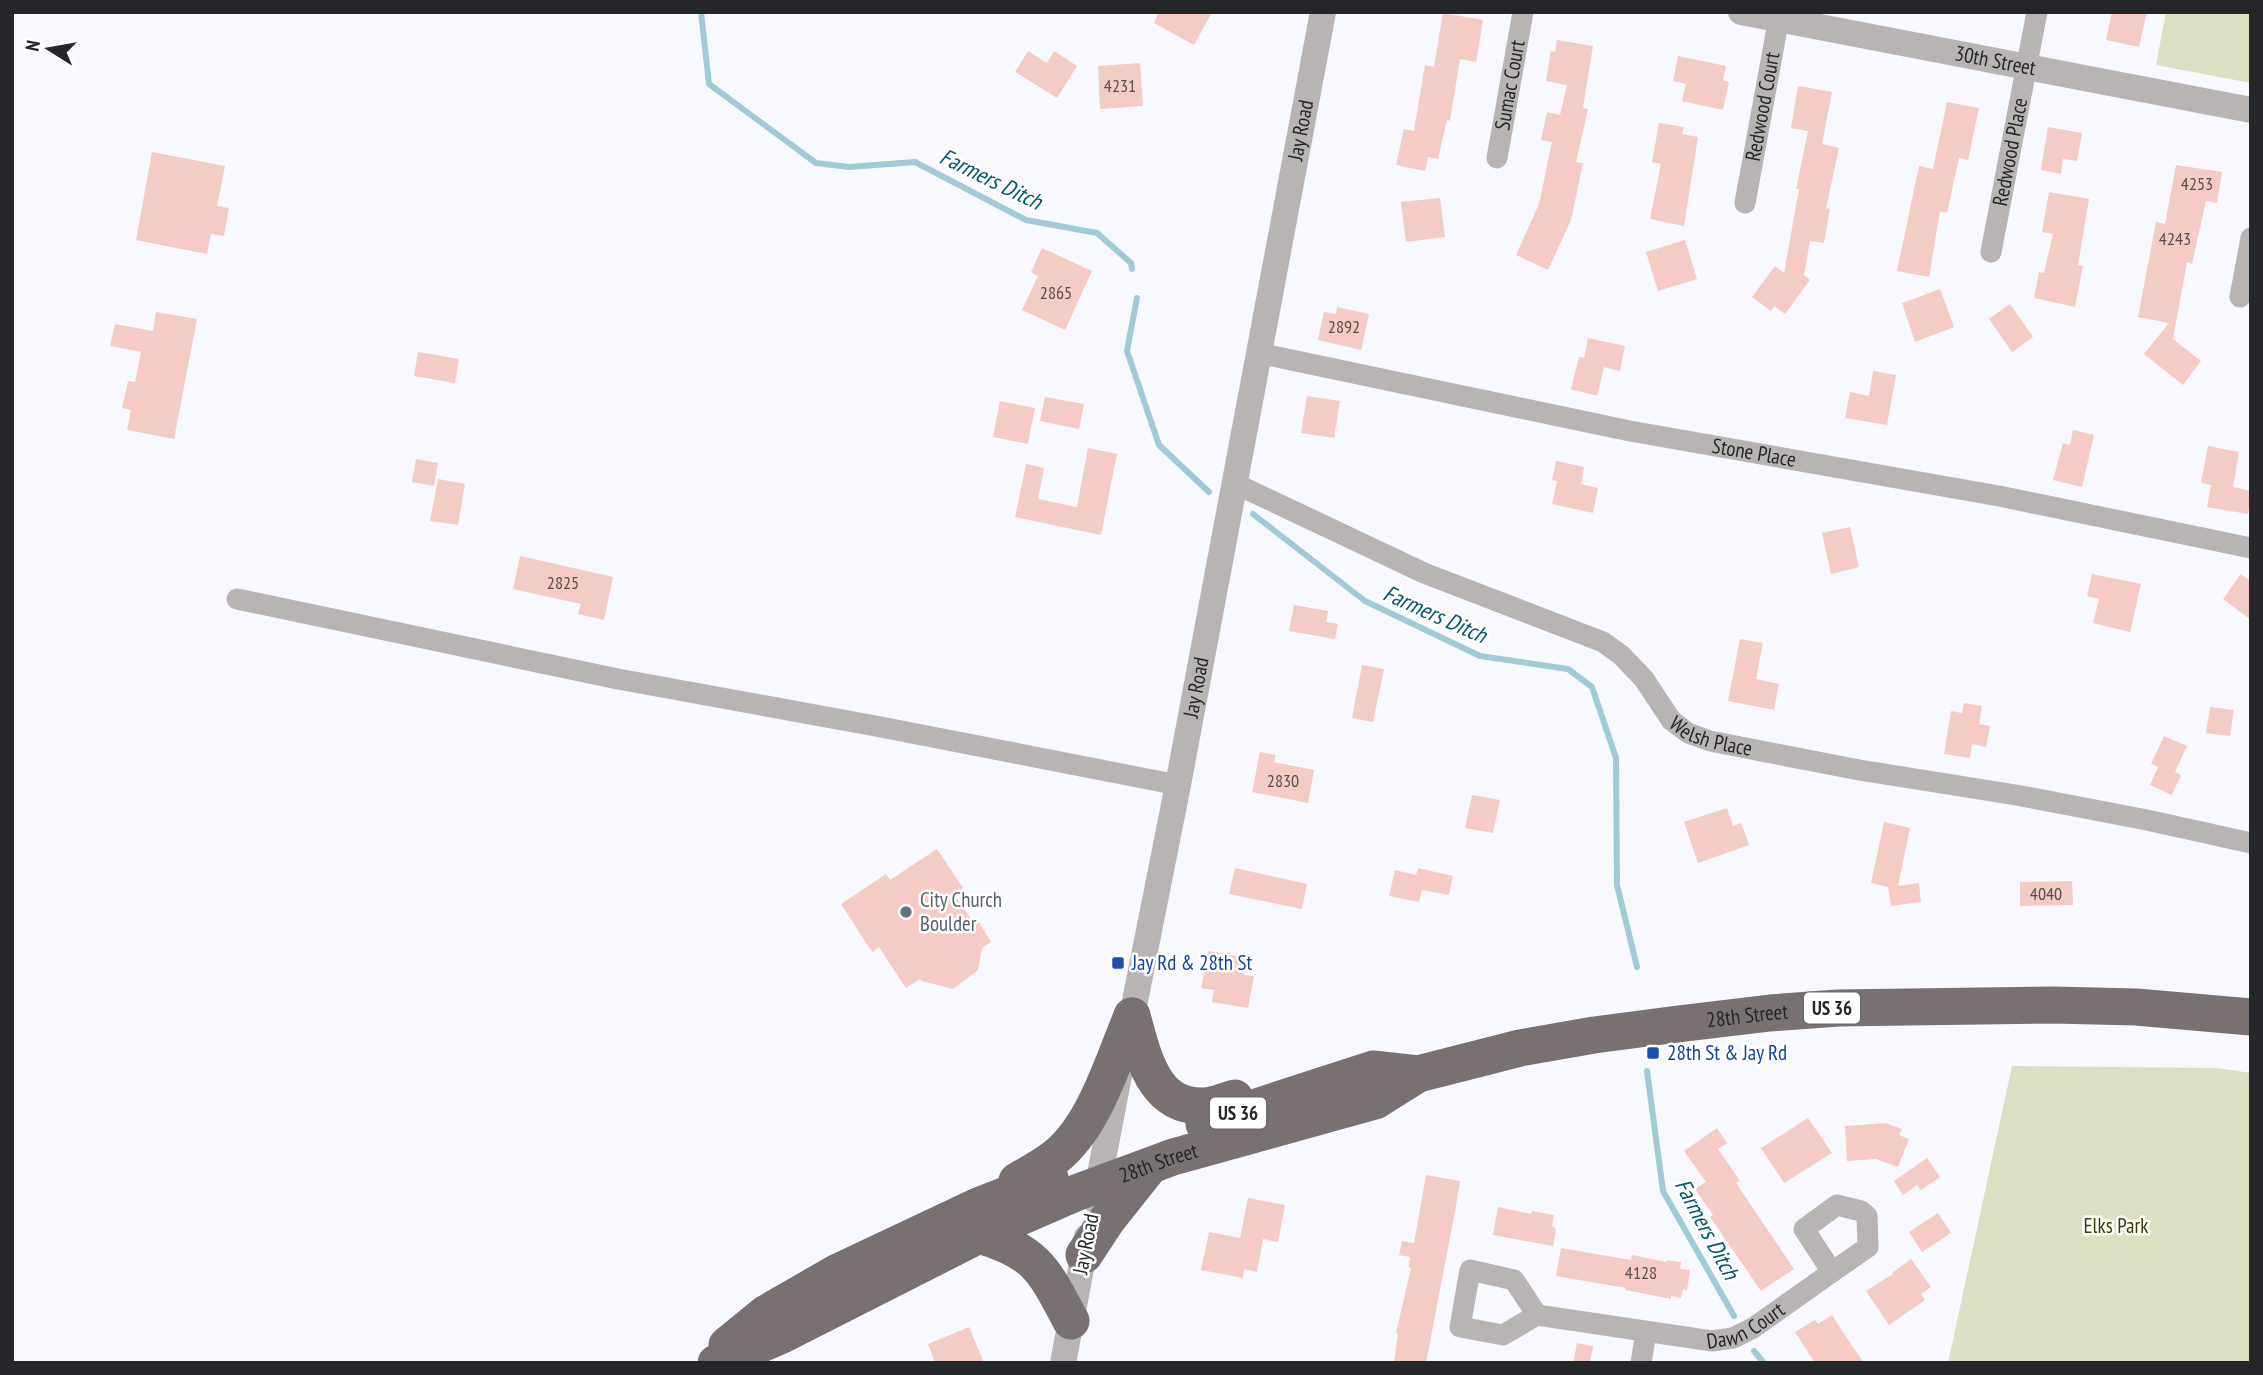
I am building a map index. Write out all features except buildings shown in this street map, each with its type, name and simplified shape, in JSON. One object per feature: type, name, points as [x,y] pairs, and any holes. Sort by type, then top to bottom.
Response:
[{"type":"highway","name":"28th Street","points":[[1101,1170],[1150,1166],[1204,1148],[1375,1101],[1418,1074],[1520,1048],[1594,1035],[1770,1013],[1838,1008],[2054,1005],[2136,1007],[2251,1017]]},
{"type":"highway","points":[[1132,1016],[1149,1073],[1173,1099],[1185,1103],[1204,1107],[1331,1070],[1373,1069]]},
{"type":"highway","points":[[1071,1321],[1046,1275],[1035,1262],[978,1221],[1055,1157],[1076,1136],[1094,1106],[1132,1016]]},
{"type":"highway","name":"28th Street","points":[[1101,1170],[1373,1069],[1418,1074]]},
{"type":"highway","points":[[1084,1255],[1107,1220],[1150,1166]]},
{"type":"highway","name":"US 36","points":[[706,1363],[765,1314],[835,1273],[978,1221],[1101,1170]]},
{"type":"highway","name":"US 36","points":[[716,1363],[780,1336],[978,1221]]},
{"type":"street","name":"Jay Road","points":[[1063,1363],[1178,785],[1323,12]]},
{"type":"street","name":"Sumac Court","points":[[1497,158],[1524,12]]},
{"type":"street","name":"30th Street","points":[[1741,12],[1779,15],[2026,67],[2251,110]]},
{"type":"street","name":"Redwood Place","points":[[1991,252],[2037,12]]},
{"type":"street","name":"Redwood Court","points":[[1745,203],[1779,15]]},
{"type":"street","points":[[2240,297],[2251,237]]},
{"type":"street","name":"Stone Place","points":[[1258,353],[1630,431],[1999,496],[2251,548]]},
{"type":"street","name":"Welsh Place","points":[[1234,483],[1424,573],[1603,642],[1621,655],[1644,679],[1671,720],[1688,733],[1710,741],[1859,770],[2016,795],[2251,843]]},
{"type":"street","points":[[237,599],[618,679],[1178,785]]},
{"type":"street","name":"Dawn Court","points":[[1537,1315],[1712,1341],[1734,1338],[1753,1328],[1832,1272]]},
{"type":"street","points":[[1641,1363],[1646,1332]]},
{"type":"green space","points":[[2166,12],[2251,12],[2251,83],[2156,65]]},
{"type":"green space","name":"Elks Park","points":[[2012,1066],[2217,1068],[2251,1073],[2251,1363],[1948,1363]]},
{"type":"waterway","name":"Farmers Ditch","points":[[701,12],[709,84],[816,163],[849,167],[915,162],[1026,220],[1097,233],[1131,263],[1132,269]]},
{"type":"waterway","name":"Farmers Ditch","points":[[1137,298],[1127,351],[1159,445],[1209,492]]},
{"type":"waterway","name":"Farmers Ditch","points":[[1253,514],[1365,601],[1480,656],[1568,669],[1592,687],[1616,758],[1617,885],[1637,967]]},
{"type":"waterway","name":"Farmers Ditch","points":[[1647,1071],[1663,1191],[1734,1316]]},
{"type":"waterway","name":"Farmers Ditch","points":[[1754,1351],[1764,1363]]},
{"type":"place","name":"City Church Boulder","points":[[906,912]]},
{"type":"place","name":"Jay Rd & 28th St","points":[[1118,963]]},
{"type":"place","name":"28th St & Jay Rd","points":[[1653,1053]]}]
